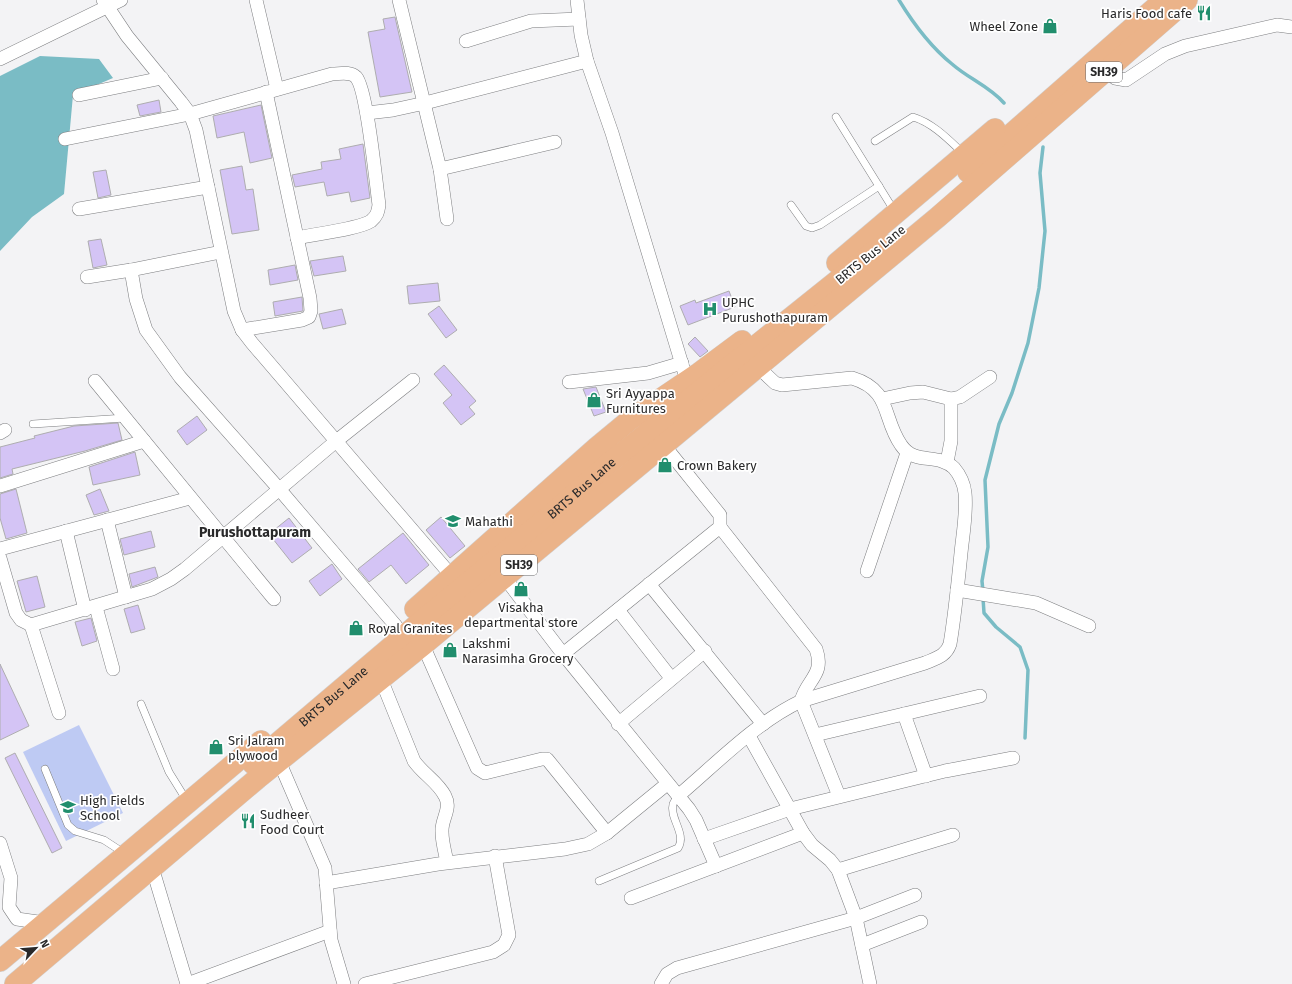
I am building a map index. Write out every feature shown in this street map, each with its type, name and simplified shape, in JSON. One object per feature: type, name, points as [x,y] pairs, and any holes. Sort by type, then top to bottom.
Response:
[{"type":"main road","name":"SH39","points":[[15,984],[279,761],[423,645],[463,589],[596,448],[632,419],[685,372],[722,356],[830,270],[1143,0]]},
{"type":"main road","name":"BRTS Bus Lane","points":[[0,979],[618,457],[896,235],[1164,0]]},
{"type":"main road","name":"SH39","points":[[0,961],[396,626],[463,589],[505,578],[663,444],[938,217],[1187,0]]},
{"type":"street","points":[[0,59],[105,4],[121,0]]},
{"type":"street","points":[[242,330],[302,320],[309,317],[311,311],[310,298],[271,91],[256,0]]},
{"type":"street","points":[[399,0],[440,169],[447,219]]},
{"type":"street","points":[[569,382],[648,373],[685,372],[612,133],[586,61],[577,0]]},
{"type":"street","points":[[105,4],[190,114],[196,130],[234,311],[242,330],[335,442],[463,589]]},
{"type":"street","points":[[466,41],[531,21],[579,19]]},
{"type":"street","points":[[1107,70],[1115,78],[1126,80],[1165,54],[1185,46],[1277,25],[1292,27]]},
{"type":"street","points":[[367,113],[393,110],[425,103],[586,61]]},
{"type":"street","points":[[65,139],[190,114],[332,74],[347,73],[354,75],[360,82],[367,113],[379,205],[378,213],[370,221],[356,226],[298,238]]},
{"type":"street","points":[[79,95],[162,78]]},
{"type":"street","points":[[440,169],[555,142]]},
{"type":"street","points":[[79,209],[208,187]]},
{"type":"street","points":[[87,277],[221,252]]},
{"type":"street","points":[[131,270],[136,299],[146,330],[180,377],[280,490],[396,626]]},
{"type":"street","points":[[678,796],[763,724],[802,701],[925,663],[942,656],[948,650],[950,644],[965,511],[965,492],[963,483],[957,472],[947,462],[933,458],[915,457],[907,453],[900,444],[882,399],[873,387],[862,381],[852,378],[782,385],[775,383],[758,366]]},
{"type":"street","points":[[882,399],[922,392],[951,399],[960,397],[990,377]]},
{"type":"street","points":[[0,558],[16,613],[21,620],[32,625],[152,589],[171,579],[223,538],[335,442],[413,380]]},
{"type":"street","points":[[95,381],[274,599]]},
{"type":"street","points":[[947,462],[951,441],[951,399]]},
{"type":"street","points":[[0,486],[144,441]]},
{"type":"street","points":[[663,444],[720,515],[720,527],[816,649],[819,665],[818,672],[806,689],[802,701],[839,796]]},
{"type":"street","points":[[867,571],[907,453]]},
{"type":"street","points":[[0,549],[190,498]]},
{"type":"street","points":[[107,520],[126,596]]},
{"type":"street","points":[[562,654],[720,527]]},
{"type":"street","points":[[66,531],[112,669]]},
{"type":"street","points":[[505,578],[562,654],[696,820],[716,866]]},
{"type":"street","points":[[649,584],[763,724]]},
{"type":"street","points":[[957,590],[1036,603],[1089,626]]},
{"type":"street","points":[[618,610],[671,678]]},
{"type":"street","points":[[32,625],[59,713]]},
{"type":"street","points":[[423,645],[477,768],[481,772],[485,773],[547,759],[607,833]]},
{"type":"street","points":[[618,724],[705,651]]},
{"type":"street","points":[[381,679],[414,761],[445,796],[448,807],[442,832],[447,862]]},
{"type":"street","points":[[815,736],[980,696]]},
{"type":"street","points":[[904,714],[926,776]]},
{"type":"street","points":[[749,736],[803,833],[812,845],[830,860],[838,870],[856,918],[870,984]]},
{"type":"street","points":[[704,839],[790,808],[926,776],[1013,758]]},
{"type":"street","points":[[279,761],[322,858],[326,883],[330,931],[335,955],[344,984]]},
{"type":"street","points":[[326,883],[447,862],[565,849],[588,844],[607,833],[667,784]]},
{"type":"street","points":[[631,898],[803,833]]},
{"type":"street","points":[[838,870],[953,835]]},
{"type":"street","points":[[0,842],[11,878],[9,907],[17,919],[45,923]]},
{"type":"street","points":[[365,984],[493,952],[504,945],[509,935],[495,856]]},
{"type":"street","points":[[152,867],[187,984],[330,931]]},
{"type":"street","points":[[661,984],[667,974],[676,968],[856,918],[915,895]]},
{"type":"street","points":[[862,945],[922,922]]},
{"type":"lane","points":[[836,117],[896,213]]},
{"type":"lane","points":[[876,140],[913,117],[922,120],[941,133],[965,154]]},
{"type":"lane","points":[[791,205],[806,226],[812,228],[820,226],[879,186]]},
{"type":"lane","points":[[33,424],[125,418]]},
{"type":"lane","points":[[141,704],[168,772],[188,803]]},
{"type":"lane","points":[[45,769],[68,825],[75,831],[104,840],[126,854]]},
{"type":"lane","points":[[599,881],[678,848],[681,839],[673,812],[673,805],[678,796]]},
{"type":"shaded area","points":[[40,56],[99,59],[113,78],[73,95],[64,194],[32,217],[0,251],[0,76]]},
{"type":"shaded area","points":[[79,725],[123,813],[66,841],[23,752]]},
{"type":"building","points":[[395,17],[412,92],[380,97],[368,32],[385,29],[383,19]]},
{"type":"building","points":[[159,100],[161,112],[140,116],[137,105]]},
{"type":"building","points":[[261,105],[272,158],[250,163],[244,132],[217,138],[213,116]]},
{"type":"building","points":[[363,144],[370,198],[351,202],[349,192],[327,196],[324,182],[295,187],[292,175],[322,169],[321,162],[341,159],[339,149]]},
{"type":"building","points":[[242,166],[246,190],[253,189],[259,230],[232,234],[220,170]]},
{"type":"building","points":[[106,170],[111,195],[98,198],[93,172]]},
{"type":"building","points":[[101,239],[107,265],[93,268],[88,241]]},
{"type":"building","points":[[343,256],[346,271],[314,276],[310,261]]},
{"type":"building","points":[[295,265],[298,280],[270,285],[268,270]]},
{"type":"building","points":[[438,283],[440,301],[409,304],[407,286]]},
{"type":"building","points":[[729,291],[735,307],[688,325],[680,306],[695,300],[696,303]]},
{"type":"building","points":[[302,297],[303,311],[275,316],[273,302]]},
{"type":"building","points":[[439,306],[457,330],[446,338],[428,314]]},
{"type":"building","points":[[342,309],[346,324],[323,329],[319,314]]},
{"type":"building","points":[[695,337],[708,351],[700,357],[688,344]]},
{"type":"building","points":[[444,365],[476,401],[469,407],[475,414],[461,425],[443,403],[452,395],[434,374]]},
{"type":"building","name":"Sri Ayyappa Furnitures","points":[[596,387],[606,412],[594,416],[583,389]]},
{"type":"building","points":[[197,416],[207,430],[187,445],[177,431]]},
{"type":"building","points":[[118,423],[122,440],[85,451],[12,469],[13,474],[0,478],[0,447],[35,438],[34,436],[74,426]]},
{"type":"building","points":[[135,452],[140,475],[93,485],[89,467]]},
{"type":"building","points":[[16,489],[27,533],[6,539],[0,518],[0,494]]},
{"type":"building","points":[[100,489],[109,511],[94,515],[86,495]]},
{"type":"building","points":[[441,517],[465,546],[450,558],[426,530]]},
{"type":"building","points":[[289,518],[312,548],[292,563],[269,534]]},
{"type":"building","points":[[151,531],[155,547],[124,555],[120,539]]},
{"type":"building","points":[[403,533],[429,565],[406,584],[391,565],[369,582],[358,569]]},
{"type":"building","points":[[332,564],[342,579],[320,596],[309,581]]},
{"type":"building","points":[[155,567],[158,577],[132,587],[129,574]]},
{"type":"building","points":[[37,576],[45,607],[26,612],[17,581]]},
{"type":"building","points":[[138,605],[145,629],[131,633],[124,609]]},
{"type":"building","points":[[91,618],[97,641],[82,646],[75,622]]},
{"type":"building","points":[[0,664],[29,726],[0,740]]},
{"type":"building","points":[[15,753],[62,848],[52,853],[5,758]]},
{"type":"waterway","points":[[899,0],[916,26],[944,57],[958,69],[992,92],[1004,103]]},
{"type":"waterway","points":[[983,592],[982,581],[988,547],[985,480],[999,424],[1012,393],[1028,343],[1039,288],[1045,231],[1040,173],[1043,147]]},
{"type":"waterway","points":[[983,598],[984,613],[996,627],[1020,647],[1028,670],[1025,738]]},
{"type":"place","name":"Haris Food cafe","points":[[1204,13]]},
{"type":"place","name":"Wheel Zone","points":[[1050,26]]},
{"type":"place","name":"UPHC Purushothapuram","points":[[710,309]]},
{"type":"place","name":"Sri Ayyappa Furnitures","points":[[594,400]]},
{"type":"place","name":"Crown Bakery","points":[[665,465]]},
{"type":"place","name":"Mahathi","points":[[453,521]]},
{"type":"place","name":"Visakha departmental store","points":[[521,589]]},
{"type":"place","name":"Royal Granites","points":[[356,628]]},
{"type":"place","name":"Lakshmi Narasimha Grocery","points":[[450,650]]},
{"type":"place","name":"Sri Jalram plywood","points":[[216,747]]},
{"type":"place","name":"High Fields School","points":[[68,807]]},
{"type":"place","name":"Sudheer Food Court","points":[[248,821]]},
{"type":"district","name":"Purushottapuram","points":[[255,532]]}]
